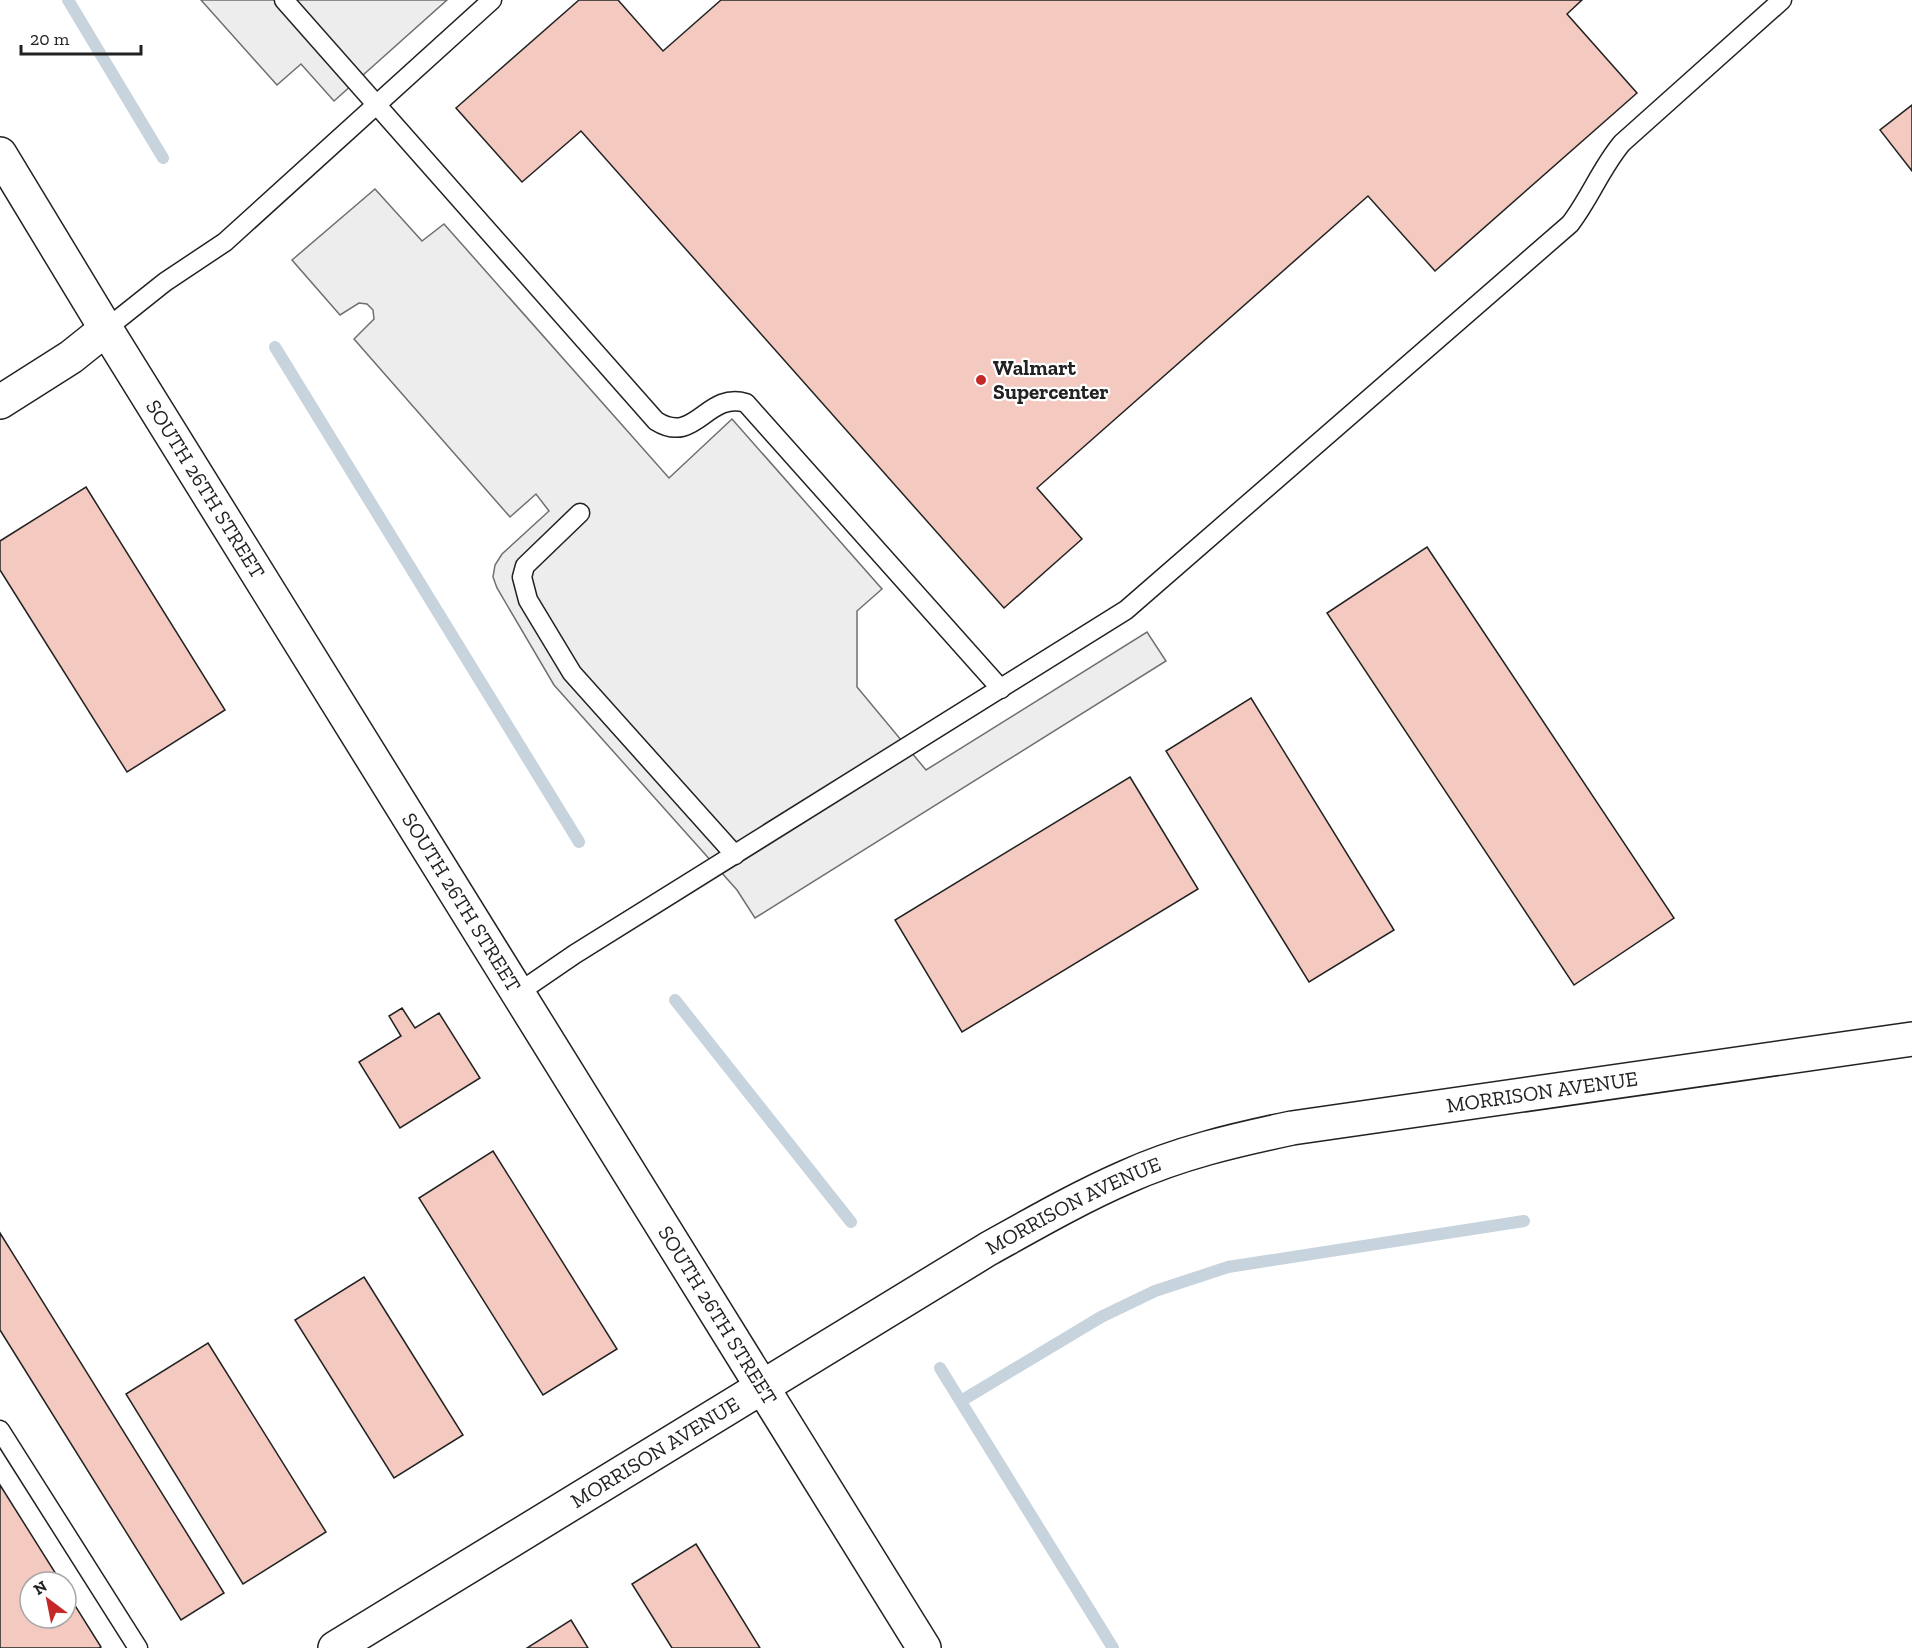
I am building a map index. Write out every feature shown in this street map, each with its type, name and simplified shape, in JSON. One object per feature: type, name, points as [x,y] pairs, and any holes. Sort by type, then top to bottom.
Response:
[{"type":"street","name":"SOUTH 26TH STREET","points":[[0,154],[106,329],[924,1648]]},
{"type":"street","points":[[0,402],[71,357],[106,329]]},
{"type":"street","name":"MORRISON AVENUE","points":[[335,1648],[762,1386],[1066,1206],[1126,1177],[1213,1146],[1292,1128],[1912,1039]]},
{"type":"lane","points":[[284,0],[656,421],[667,428],[678,429],[700,419],[724,401],[735,400],[746,403],[1001,689]]},
{"type":"lane","points":[[106,329],[165,282],[225,242],[492,0]]},
{"type":"lane","points":[[518,993],[1126,610],[1570,224],[1587,202],[1605,163],[1622,143],[1782,0]]},
{"type":"lane","points":[[580,513],[525,566],[522,577],[528,600],[572,673],[735,855]]},
{"type":"lane","points":[[0,1430],[138,1648]]},
{"type":"shaded area","points":[[201,0],[447,0],[334,101],[301,64],[277,85]]},
{"type":"shaded area","points":[[375,189],[422,241],[444,224],[669,478],[732,419],[882,589],[857,611],[857,687],[926,770],[1147,632],[1166,661],[755,918],[737,890],[554,685],[497,588],[493,577],[495,565],[502,554],[549,511],[536,494],[510,517],[354,339],[374,319],[373,310],[367,304],[359,303],[340,315],[292,260]]},
{"type":"building","name":"Walmart Supercenter","points":[[579,0],[618,0],[663,51],[721,0],[1582,0],[1567,14],[1637,93],[1435,271],[1368,196],[1037,488],[1082,539],[1004,608],[581,131],[522,182],[456,108]]},
{"type":"building","points":[[1912,105],[1912,171],[1880,130]]},
{"type":"building","points":[[86,487],[225,710],[127,772],[0,570],[0,541]]},
{"type":"building","points":[[1427,547],[1674,918],[1574,985],[1327,613]]},
{"type":"building","points":[[1251,698],[1394,930],[1309,982],[1166,751]]},
{"type":"building","points":[[1130,777],[1198,889],[962,1032],[895,920]]},
{"type":"building","points":[[402,1008],[415,1028],[439,1013],[480,1078],[400,1128],[359,1062],[401,1036],[389,1016]]},
{"type":"building","points":[[493,1151],[617,1349],[543,1395],[419,1198]]},
{"type":"building","points":[[0,1233],[224,1593],[181,1620],[0,1330]]},
{"type":"building","points":[[364,1277],[463,1435],[394,1478],[295,1320]]},
{"type":"building","points":[[208,1343],[326,1532],[243,1584],[126,1394]]},
{"type":"building","points":[[0,1485],[53,1570],[18,1570],[18,1630],[78,1630],[78,1610],[101,1647],[0,1648]]},
{"type":"building","points":[[696,1544],[760,1648],[672,1648],[632,1584]]},
{"type":"building","points":[[571,1620],[588,1648],[527,1648]]},
{"type":"waterway","points":[[68,0],[163,158]]},
{"type":"waterway","points":[[275,347],[579,842]]},
{"type":"waterway","points":[[675,1000],[851,1222]]},
{"type":"waterway","points":[[961,1401],[1101,1317],[1155,1291],[1228,1267],[1524,1221]]},
{"type":"waterway","points":[[940,1368],[1113,1648]]},
{"type":"place","name":"Walmart Supercenter","points":[[981,380]]}]
